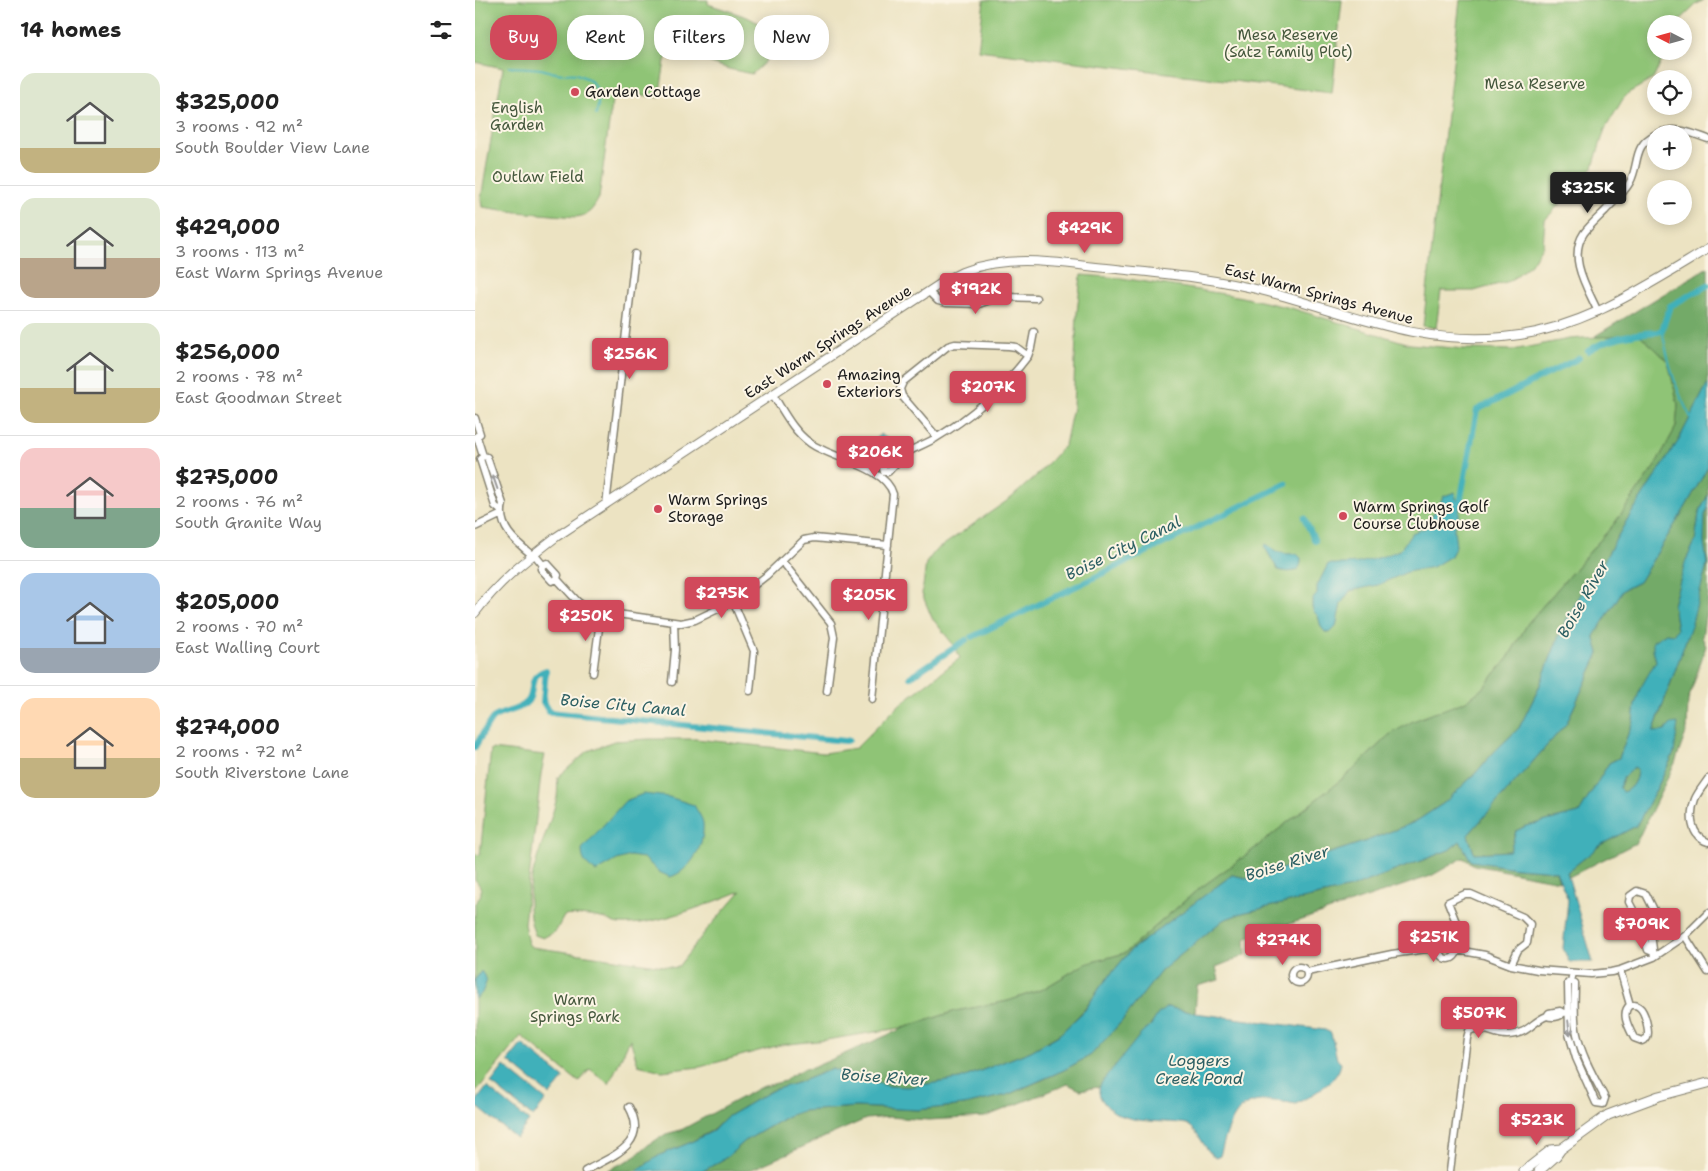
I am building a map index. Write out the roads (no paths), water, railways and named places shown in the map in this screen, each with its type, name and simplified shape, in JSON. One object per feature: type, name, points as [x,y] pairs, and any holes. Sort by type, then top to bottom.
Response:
[{"type":"main road","points":[[1539,1171],[1561,1149],[1608,1115],[1659,1096],[1708,1083]]},
{"type":"main road","points":[[1524,1171],[1551,1150],[1561,1149]]},
{"type":"street","points":[[1692,133],[1708,139]]},
{"type":"street","points":[[1598,312],[1579,269],[1577,256],[1579,244],[1584,234],[1631,181],[1637,156],[1647,141]]},
{"type":"street","name":"East Warm Springs Avenue","points":[[475,613],[495,588],[533,555],[929,292],[964,271],[994,263],[1016,260],[1189,277],[1269,292],[1389,328],[1413,333],[1446,338],[1498,338],[1527,334],[1567,324],[1598,312],[1631,295],[1708,249]]},
{"type":"street","points":[[606,505],[635,254]]},
{"type":"street","points":[[929,292],[938,301],[946,303],[979,304],[1005,297],[1036,298]]},
{"type":"street","points":[[882,474],[883,468],[893,456],[898,457],[937,437],[962,421],[984,403],[1010,378],[1028,356],[1034,332]]},
{"type":"street","points":[[937,437],[902,396],[903,382],[943,350],[955,344],[1016,347],[1028,356]]},
{"type":"street","points":[[773,395],[798,433],[811,444],[882,474],[891,487],[893,494],[872,699]]},
{"type":"street","points":[[475,418],[480,434],[476,437],[483,456],[487,457],[503,504],[502,512],[507,532],[510,537],[543,565],[541,569],[552,581],[557,579],[583,607],[589,610],[675,622],[688,622],[733,601],[755,585],[809,538],[888,546]]},
{"type":"street","points":[[475,527],[502,512]]},
{"type":"street","points":[[782,561],[831,623],[833,637],[827,691]]},
{"type":"street","points":[[733,601],[754,651],[750,690]]},
{"type":"street","points":[[593,673],[601,613]]},
{"type":"street","points":[[672,682],[675,622]]},
{"type":"street","points":[[1708,778],[1696,797],[1692,818],[1695,834],[1708,842]]},
{"type":"street","points":[[1648,930],[1656,926],[1657,916],[1646,894],[1637,891],[1630,896],[1629,902],[1640,925],[1651,934],[1654,954]]},
{"type":"street","points":[[1452,942],[1458,926],[1448,902],[1465,894],[1471,894],[1523,917],[1529,924],[1527,943],[1518,950],[1511,965]]},
{"type":"street","points":[[1457,950],[1485,955],[1511,965],[1572,977],[1620,970],[1654,954],[1685,936],[1707,914],[1708,906]]},
{"type":"street","points":[[1685,936],[1708,972]]},
{"type":"street","points":[[1443,942],[1452,942],[1457,950],[1454,956],[1446,958],[1441,955],[1439,948],[1443,942]]},
{"type":"street","points":[[1307,972],[1392,954],[1439,948]]},
{"type":"street","points":[[1620,970],[1630,1005]]},
{"type":"street","points":[[1572,977],[1569,983],[1569,1034],[1576,1058],[1596,1103],[1603,1104],[1608,1115]]},
{"type":"street","points":[[1630,1005],[1636,1005],[1641,1008],[1649,1030],[1648,1036],[1642,1041],[1634,1038],[1625,1014],[1626,1009],[1630,1005]]},
{"type":"street","points":[[1450,1171],[1468,1033],[1473,1029],[1479,1029],[1500,1035],[1523,1033],[1549,1013],[1560,1011],[1569,1013]]},
{"type":"street","points":[[585,1171],[621,1151],[629,1144],[636,1124],[629,1107]]},
{"type":"water","name":"Boise River","points":[[1708,383],[1708,467],[1639,582],[1623,590],[1594,636],[1599,653],[1566,724],[1468,835],[1474,853],[1510,851],[1516,831],[1526,826],[1579,813],[1609,763],[1619,758],[1633,721],[1640,689],[1656,661],[1653,641],[1666,633],[1674,634],[1677,629],[1673,605],[1686,560],[1695,542],[1699,513],[1708,495],[1704,542],[1707,564],[1691,626],[1653,732],[1665,731],[1671,724],[1678,723],[1674,753],[1636,826],[1602,844],[1567,872],[1593,962],[1569,962],[1563,948],[1568,900],[1556,871],[1516,868],[1471,861],[1460,841],[1449,850],[1350,888],[1242,913],[1223,920],[1161,971],[1122,1021],[1091,1055],[1064,1070],[1007,1095],[964,1105],[918,1110],[856,1107],[802,1111],[788,1116],[745,1141],[727,1157],[703,1171],[636,1171],[660,1155],[713,1131],[725,1118],[773,1090],[832,1069],[872,1082],[889,1086],[908,1087],[960,1079],[1031,1051],[1059,1035],[1085,1010],[1101,986],[1131,950],[1232,875],[1251,879],[1364,842],[1415,822],[1444,803],[1519,728],[1538,690],[1562,628],[1579,597],[1602,564],[1627,520],[1677,443]],"holes":[[[1634,767],[1637,769],[1634,783],[1623,792],[1619,788],[1624,776]]]},
{"type":"water","points":[[880,434],[899,446],[887,453],[880,463],[873,464],[864,459]]},
{"type":"water","points":[[1455,492],[1456,498],[1460,503],[1459,515],[1454,529],[1456,546],[1451,556],[1433,567],[1407,572],[1378,585],[1350,591],[1341,604],[1336,627],[1330,633],[1325,632],[1321,627],[1318,616],[1314,612],[1312,600],[1317,594],[1317,586],[1328,564],[1359,563],[1400,550],[1412,533],[1425,528],[1444,496]]},
{"type":"water","points":[[1266,544],[1280,552],[1297,554],[1301,558],[1301,563],[1297,570],[1286,572],[1278,570],[1264,546]]},
{"type":"water","points":[[643,794],[669,797],[694,805],[703,823],[702,840],[695,856],[684,869],[670,877],[659,872],[644,858],[630,856],[617,860],[596,872],[585,862],[582,849],[625,801]]},
{"type":"water","points":[[481,971],[487,980],[482,993],[475,999],[475,980]]},
{"type":"water","name":"Loggers Creek Pond","points":[[1167,1007],[1195,1013],[1325,1030],[1331,1033],[1337,1059],[1341,1063],[1339,1070],[1330,1082],[1296,1104],[1263,1101],[1243,1107],[1236,1114],[1230,1125],[1220,1156],[1216,1158],[1196,1132],[1187,1124],[1129,1118],[1109,1109],[1100,1096],[1099,1089],[1102,1082],[1140,1035],[1151,1025],[1158,1014]]},
{"type":"water","points":[[522,1044],[564,1078],[550,1095],[508,1061]]},
{"type":"water","points":[[504,1066],[546,1100],[533,1117],[491,1083]]},
{"type":"water","points":[[487,1087],[529,1121],[516,1138],[475,1105]]},
{"type":"waterway","points":[[509,67],[541,69],[559,74],[576,74],[586,78],[595,86],[597,91],[596,115]]},
{"type":"waterway","name":"Boise City Canal","points":[[1588,351],[1604,342],[1621,337],[1662,330],[1670,306],[1708,285]]},
{"type":"waterway","points":[[1662,330],[1673,375],[1680,396],[1691,418]]},
{"type":"waterway","name":"Boise City Canal","points":[[1456,508],[1460,503],[1477,410],[1579,358]]},
{"type":"waterway","name":"Boise City Canal","points":[[972,637],[1286,484]]},
{"type":"waterway","name":"Boise City Canal","points":[[1304,518],[1315,541]]},
{"type":"waterway","name":"Boise City Canal","points":[[910,677],[966,640]]},
{"type":"waterway","name":"Boise City Canal","points":[[475,747],[493,718],[516,709],[528,701],[536,676],[546,670],[543,702],[549,712],[849,740]]},
{"type":"place","name":"Garden Cottage","points":[[575,92]]},
{"type":"place","name":"Amazing Exteriors","points":[[827,384]]},
{"type":"place","name":"Warm Springs Storage","points":[[658,509]]},
{"type":"place","name":"Warm Springs Golf Course Clubhouse","points":[[1343,516]]},
{"type":"park label","name":"Mesa Reserve (Satz Family Plot)","points":[[1288,44]]},
{"type":"park label","name":"Mesa Reserve","points":[[1535,84]]},
{"type":"park label","name":"English Garden","points":[[517,116]]},
{"type":"park label","name":"Outlaw Field","points":[[538,177]]},
{"type":"park label","name":"Warm Springs Park","points":[[575,1008]]}]
